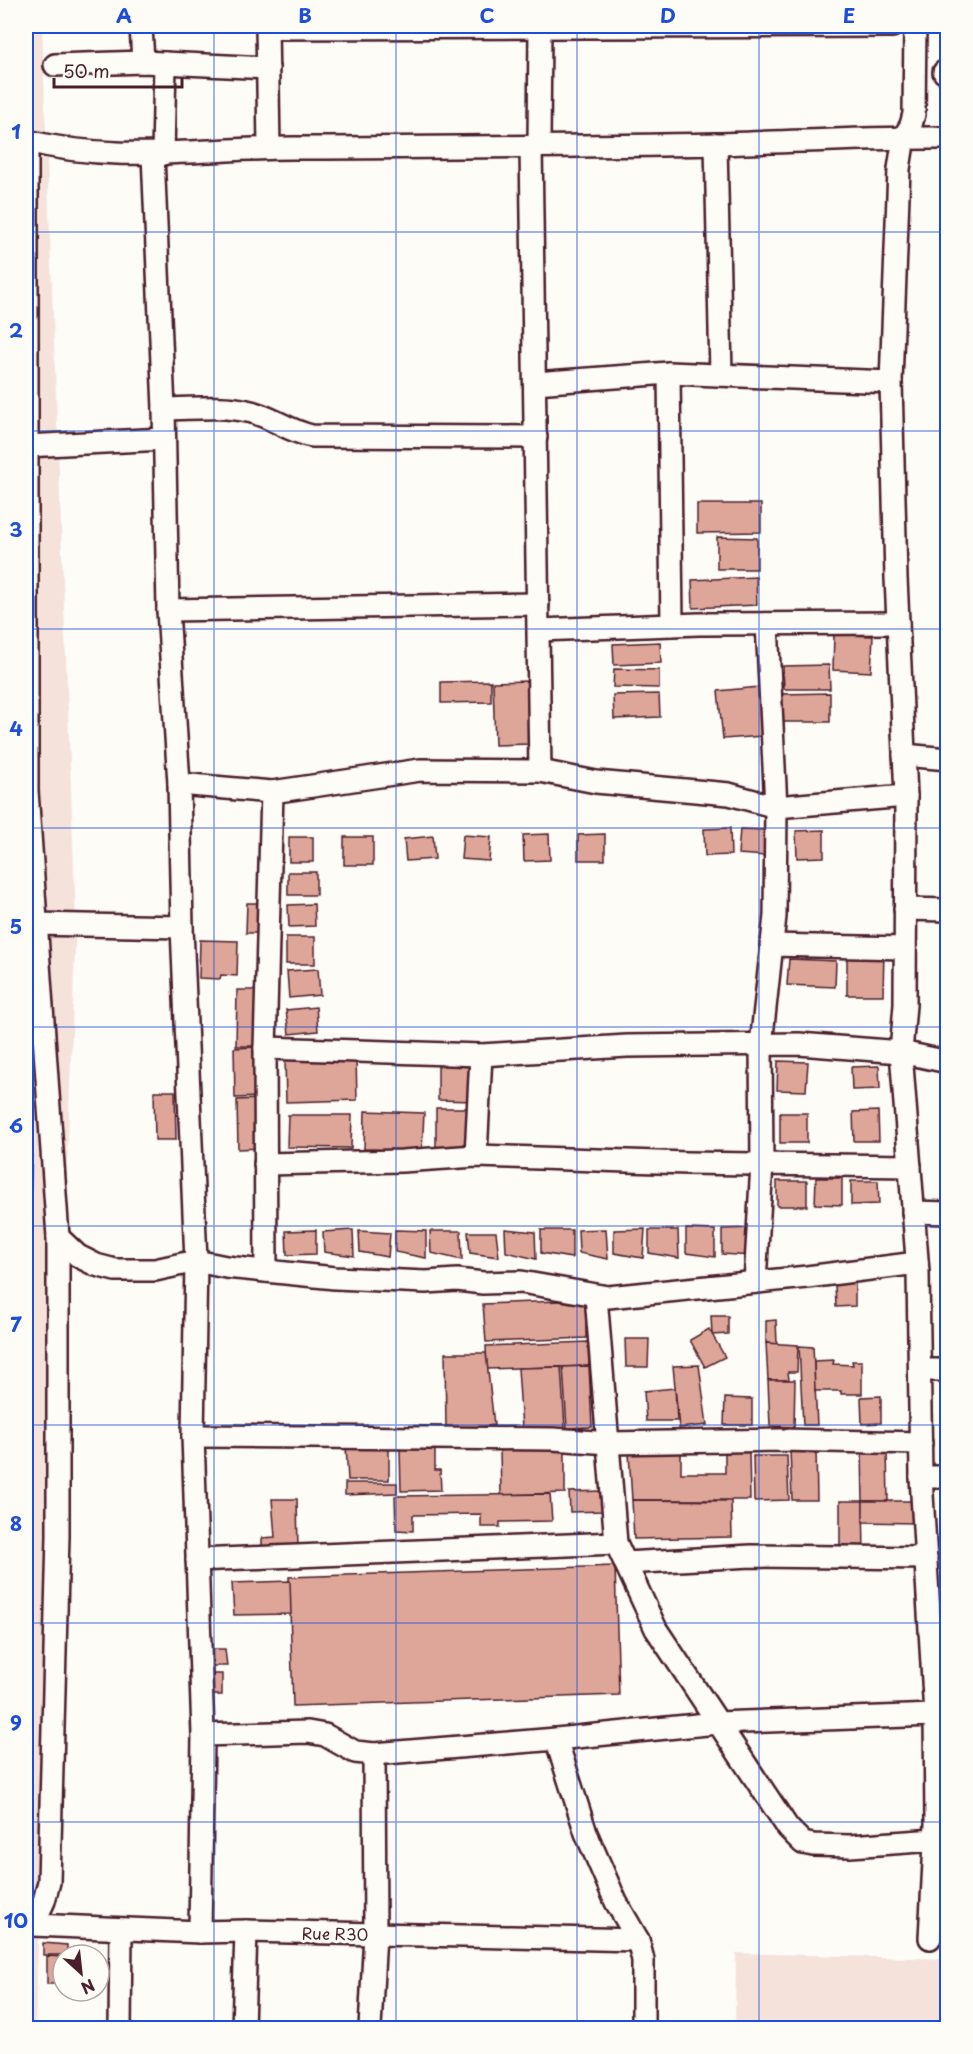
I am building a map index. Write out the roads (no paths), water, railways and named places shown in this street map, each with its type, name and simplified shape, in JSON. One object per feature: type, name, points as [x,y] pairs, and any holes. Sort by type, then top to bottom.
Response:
[{"type":"street","points":[[141,26],[143,62]]},
{"type":"street","points":[[540,26],[535,146],[535,383],[540,771]]},
{"type":"street","points":[[269,148],[267,27],[892,26]]},
{"type":"street","points":[[915,26],[914,114],[904,137],[899,169],[891,381],[906,796],[905,1005],[901,1052],[917,1263],[921,1477],[926,1558],[940,1659],[934,1715],[935,1840],[930,1938]]},
{"type":"street","points":[[55,65],[143,62],[268,68]]},
{"type":"street","points":[[165,63],[158,155],[168,610],[179,784],[182,927],[196,1261],[193,1436],[203,1734],[200,1932]]},
{"type":"street","points":[[917,1263],[608,1297],[521,1282],[483,1283],[457,1280],[426,1282],[335,1278],[196,1261],[155,1270],[115,1270],[96,1265],[78,1256],[58,1238],[27,791],[27,141],[58,149],[158,155],[269,148],[716,144],[904,137],[948,138]]},
{"type":"street","points":[[716,144],[721,375]]},
{"type":"street","points":[[535,383],[669,373],[891,381]]},
{"type":"street","points":[[669,373],[672,625]]},
{"type":"street","points":[[164,409],[223,408],[248,411],[293,431],[312,436],[536,437]]},
{"type":"street","points":[[26,446],[164,439]]},
{"type":"street","points":[[168,610],[538,604]]},
{"type":"street","points":[[539,630],[672,625],[898,623]]},
{"type":"street","points":[[755,1282],[762,1164],[761,1045],[775,916],[776,807],[767,624]]},
{"type":"street","points":[[904,755],[948,759]]},
{"type":"street","points":[[179,784],[272,792],[420,770],[540,771],[596,782],[729,794],[776,807],[906,796]]},
{"type":"street","points":[[266,1271],[265,1048],[272,792]]},
{"type":"street","points":[[905,909],[948,910]]},
{"type":"street","points":[[35,924],[182,927]]},
{"type":"street","points":[[771,945],[905,948]]},
{"type":"street","points":[[265,1048],[481,1054],[627,1046],[799,1044],[901,1052],[948,1062]]},
{"type":"street","points":[[476,1156],[481,1054]]},
{"type":"street","points":[[266,1164],[402,1161],[476,1156],[910,1166]]},
{"type":"street","points":[[913,1212],[948,1213]]},
{"type":"street","name":"Rue R30","points":[[58,1238],[58,1548],[49,1882],[44,1901],[33,1925],[200,1932],[246,1931],[638,1940]]},
{"type":"street","points":[[596,1296],[616,1543],[656,1629],[788,1828],[803,1843],[850,1846],[935,1840]]},
{"type":"street","points":[[920,1370],[948,1370]]},
{"type":"street","points":[[193,1436],[553,1439],[609,1443],[780,1440],[921,1443]]},
{"type":"street","points":[[921,1477],[948,1477]]},
{"type":"street","points":[[197,1560],[616,1543]]},
{"type":"street","points":[[625,1563],[751,1556],[926,1558]]},
{"type":"street","points":[[203,1734],[308,1732],[325,1735],[355,1752],[374,1754],[717,1723],[934,1715]]},
{"type":"street","points":[[556,1739],[586,1833],[616,1902],[638,1940],[643,1960],[643,2028]]},
{"type":"street","points":[[370,2028],[375,1934],[374,1754]]},
{"type":"street","points":[[120,2028],[121,1929]]},
{"type":"street","points":[[243,2028],[246,1931]]}]
